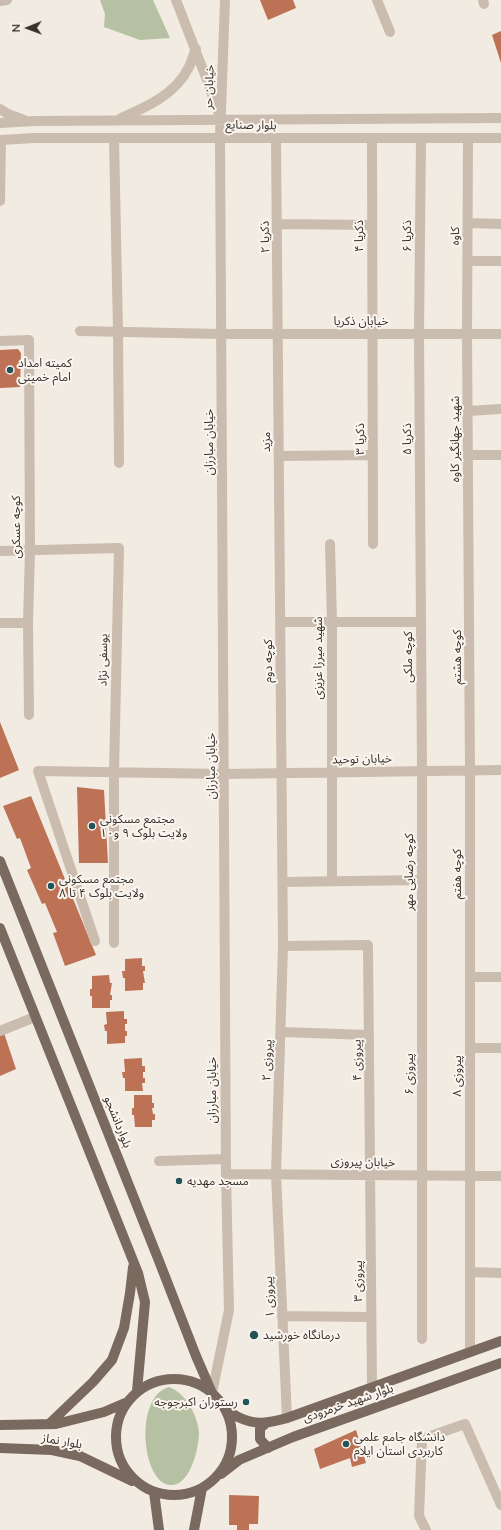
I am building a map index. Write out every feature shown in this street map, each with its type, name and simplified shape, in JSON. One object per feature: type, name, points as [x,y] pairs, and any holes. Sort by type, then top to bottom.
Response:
[{"type":"main road","name":"بلواردانشجو","points":[[0,861],[196,1356],[215,1396]]},
{"type":"main road","points":[[0,928],[134,1263],[145,1302],[137,1391]]},
{"type":"main road","points":[[49,1424],[93,1382],[112,1360],[124,1328],[134,1263]]},
{"type":"main road","name":"بلوار شهید خرمرودی","points":[[215,1396],[229,1412],[249,1422],[264,1424],[287,1418],[501,1341]]},
{"type":"main road","name":"بلوار شهید خرمرودی","points":[[206,1485],[239,1460],[293,1437],[501,1363]]},
{"type":"main road","points":[[167,1379],[183,1379],[198,1384],[215,1396],[228,1415],[232,1433],[230,1452],[223,1469],[206,1485],[191,1493],[179,1496],[154,1492],[138,1484],[126,1471],[118,1455],[115,1438],[118,1420],[125,1403],[137,1391],[151,1383],[167,1379]]},
{"type":"main road","name":"بلوار نماز","points":[[0,1425],[56,1424],[104,1412],[125,1403]]},
{"type":"main road","points":[[264,1424],[260,1428],[260,1439],[268,1448]]},
{"type":"main road","name":"بلوار نماز","points":[[0,1448],[52,1450],[80,1456],[138,1484]]},
{"type":"main road","points":[[194,1530],[206,1485]]},
{"type":"main road","points":[[154,1492],[159,1530]]},
{"type":"street","points":[[0,1],[7,0]]},
{"type":"street","name":"خیابان حر","points":[[176,0],[196,49],[221,120]]},
{"type":"street","name":"خیابان حر","points":[[221,120],[225,0]]},
{"type":"street","points":[[377,0],[390,32]]},
{"type":"street","points":[[116,120],[144,109],[162,98],[189,68],[196,49]]},
{"type":"street","points":[[0,109],[8,114],[27,121]]},
{"type":"street","name":"بلوار صنایع","points":[[0,123],[27,121],[116,120],[501,118]]},
{"type":"street","name":"خیابان مبارزان","points":[[215,1396],[229,1310],[226,1174],[221,120]]},
{"type":"street","name":"بلوار صنایع","points":[[0,140],[35,138],[220,137],[501,138]]},
{"type":"street","points":[[114,138],[119,463]]},
{"type":"street","name":"ذکریا ۲","points":[[276,138],[279,335]]},
{"type":"street","name":"ذکریا ۴","points":[[372,138],[372,334]]},
{"type":"street","name":"ذکریا ۶","points":[[419,334],[421,138]]},
{"type":"street","name":"کاوه","points":[[467,334],[468,138]]},
{"type":"street","points":[[0,140],[0,201]]},
{"type":"street","points":[[277,224],[372,225]]},
{"type":"street","points":[[468,224],[501,224]]},
{"type":"street","points":[[468,261],[501,260]]},
{"type":"street","name":"خیابان ذکریا","points":[[80,331],[279,335],[501,334]]},
{"type":"street","name":"ذکریا ۳","points":[[372,334],[373,544]]},
{"type":"street","name":"ذکریا ۵","points":[[419,334],[420,543]]},
{"type":"street","name":"شهید جهانگیر کاوه","points":[[467,334],[469,542]]},
{"type":"street","name":"مزید","points":[[279,335],[280,548]]},
{"type":"street","name":"کوچه عسکری","points":[[0,341],[29,340],[29,715]]},
{"type":"street","points":[[468,411],[501,410]]},
{"type":"street","points":[[280,456],[373,455]]},
{"type":"street","points":[[468,455],[501,455]]},
{"type":"street","name":"کوچه هشتم","points":[[469,542],[470,771]]},
{"type":"street","name":"کوچه ملکی","points":[[420,543],[422,771]]},
{"type":"street","name":"شهید میرزا عزیزی","points":[[330,544],[332,622],[332,881]]},
{"type":"street","name":"یوسفی نژاد","points":[[30,551],[119,548],[114,772],[114,943]]},
{"type":"street","name":"کوچه دوم","points":[[280,548],[283,882]]},
{"type":"street","points":[[0,551],[30,551]]},
{"type":"street","points":[[281,622],[421,622]]},
{"type":"street","points":[[0,623],[28,623]]},
{"type":"street","name":"خیابان توحید","points":[[224,774],[501,770]]},
{"type":"street","points":[[95,940],[38,771],[224,774]]},
{"type":"street","name":"کوچه رضایی مهر","points":[[422,771],[422,973]]},
{"type":"street","name":"کوچه هفتم","points":[[470,771],[470,977]]},
{"type":"street","points":[[283,882],[422,880]]},
{"type":"street","name":"پیروزی ۲","points":[[276,1174],[281,1032],[283,882]]},
{"type":"street","name":"پیروزی ۴","points":[[283,946],[368,945],[371,1175]]},
{"type":"street","name":"پیروزی ۶","points":[[422,973],[422,1339]]},
{"type":"street","points":[[470,977],[501,978]]},
{"type":"street","name":"پیروزی ۸","points":[[470,977],[470,1352]]},
{"type":"street","points":[[0,1031],[35,1017]]},
{"type":"street","points":[[281,1032],[369,1035]]},
{"type":"street","points":[[470,1048],[501,1048]]},
{"type":"street","points":[[159,1161],[226,1159]]},
{"type":"street","name":"خیابان پیروزی","points":[[226,1174],[501,1176]]},
{"type":"street","name":"پیروزی ۱","points":[[276,1174],[287,1418]]},
{"type":"street","name":"پیروزی ۳","points":[[371,1175],[372,1388]]},
{"type":"street","points":[[470,1272],[501,1273]]},
{"type":"street","points":[[282,1316],[371,1317]]},
{"type":"street","points":[[426,1530],[420,1516],[422,1439],[465,1424],[501,1506]]},
{"type":"green space","points":[[100,0],[153,0],[170,38],[140,40],[104,27],[105,14]]},
{"type":"green space","points":[[169,1387],[180,1394],[190,1406],[196,1419],[199,1433],[195,1456],[188,1473],[178,1484],[171,1485],[161,1481],[153,1471],[148,1457],[146,1440],[146,1422],[150,1407],[158,1394]]},
{"type":"building","points":[[260,0],[293,0],[296,8],[268,20]]},
{"type":"building","points":[[501,31],[501,63],[492,35]]},
{"type":"building","name":"کمیته امداد امام خمینی","points":[[18,349],[21,353],[20,387],[0,388],[0,350]]},
{"type":"building","points":[[0,722],[19,770],[0,778]]},
{"type":"building","name":"مجتمع مسکونی ولایت بلوک ۹ و۱۰","points":[[77,787],[104,790],[108,863],[79,863]]},
{"type":"building","name":"مجتمع مسکونی ولایت بلوک ۴ تا ۸","points":[[31,796],[96,955],[65,966],[53,933],[57,932],[45,903],[42,904],[27,870],[31,868],[20,838],[17,839],[3,806]]},
{"type":"building","points":[[142,958],[142,966],[145,966],[145,971],[143,971],[145,983],[143,983],[143,990],[125,991],[125,978],[123,978],[122,971],[125,971],[125,959]]},
{"type":"building","points":[[109,975],[110,983],[112,983],[110,995],[112,995],[112,1000],[110,1000],[110,1008],[92,1008],[92,996],[90,996],[90,989],[92,989],[92,976]]},
{"type":"building","points":[[124,1011],[124,1019],[127,1019],[127,1024],[125,1024],[127,1036],[125,1036],[125,1043],[107,1044],[107,1031],[105,1031],[104,1025],[107,1024],[106,1012]]},
{"type":"building","points":[[3,1030],[16,1069],[0,1076],[0,1031]]},
{"type":"building","points":[[142,1058],[142,1066],[145,1066],[143,1078],[145,1078],[145,1083],[142,1083],[143,1091],[125,1091],[125,1078],[123,1078],[122,1072],[125,1072],[124,1059]]},
{"type":"building","points":[[134,1095],[152,1095],[152,1103],[154,1103],[154,1108],[152,1108],[153,1114],[155,1114],[155,1120],[152,1120],[152,1127],[135,1127],[134,1115],[132,1115],[132,1108],[134,1108]]},
{"type":"building","name":"دانشگاه جامع علمی کاربردی استان ایلام","points":[[356,1430],[366,1463],[352,1467],[350,1458],[320,1469],[314,1449]]},
{"type":"building","points":[[229,1495],[259,1496],[258,1524],[249,1524],[249,1530],[237,1530],[237,1525],[229,1525]]},
{"type":"place","name":"کمیته امداد امام خمینی","points":[[10,370]]},
{"type":"place","name":"مجتمع مسکونی ولایت بلوک ۹ و۱۰","points":[[92,826]]},
{"type":"place","name":"مجتمع مسکونی ولایت بلوک ۴ تا ۸","points":[[51,886]]},
{"type":"place","name":"مسجد مهدیه","points":[[179,1181]]},
{"type":"place","name":"درمانگاه خورشید","points":[[254,1335]]},
{"type":"place","name":"رستوران اکبرجوجه","points":[[246,1402]]},
{"type":"place","name":"دانشگاه جامع علمی کاربردی استان ایلام","points":[[346,1444]]}]
